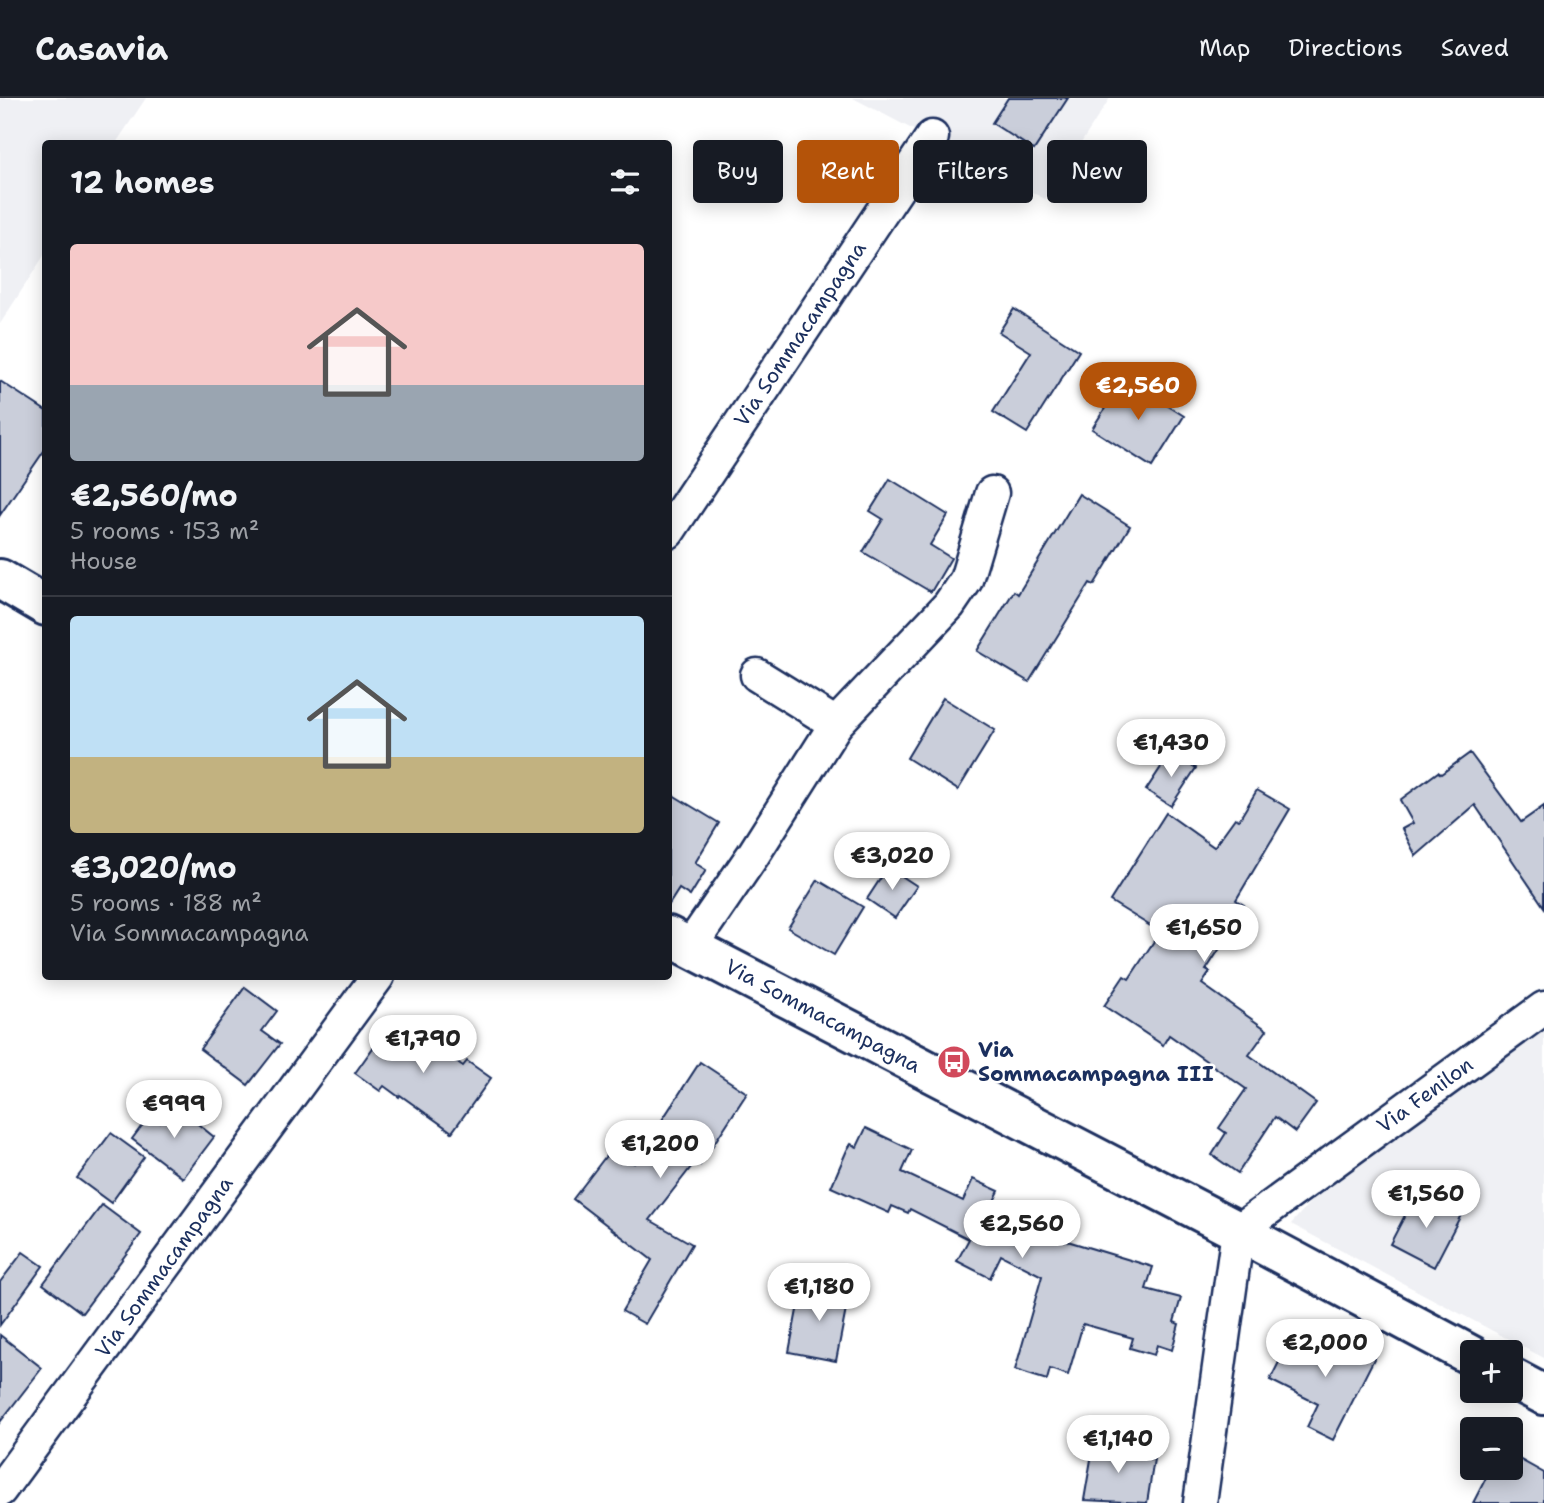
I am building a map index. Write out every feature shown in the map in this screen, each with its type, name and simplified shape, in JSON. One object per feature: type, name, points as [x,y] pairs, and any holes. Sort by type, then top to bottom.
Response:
[{"type":"street","name":"Via Sommacampagna","points":[[672,526],[932,137]]},
{"type":"street","points":[[679,941],[753,856],[836,724],[950,605],[966,580],[992,493]]},
{"type":"street","points":[[0,579],[42,604]]},
{"type":"street","points":[[757,675],[836,724]]},
{"type":"street","name":"Via Sommacampagna","points":[[679,941],[1238,1231],[1460,1350]]},
{"type":"street","name":"Via Sommacampagna","points":[[0,1490],[375,980]]},
{"type":"street","name":"Via Fenilon","points":[[1238,1231],[1544,1008]]},
{"type":"street","points":[[1200,1503],[1238,1231]]},
{"type":"street","points":[[1523,1384],[1544,1395]]},
{"type":"shaded area","points":[[0,98],[146,98],[118,140],[42,140],[42,259],[0,324]]},
{"type":"shaded area","points":[[853,98],[1110,98],[1083,140],[1047,140],[1045,199],[1033,193],[1033,140],[933,140]]},
{"type":"shaded area","points":[[1544,1030],[1544,1358],[1523,1347],[1523,1340],[1510,1340],[1291,1224],[1311,1201]]},
{"type":"building","points":[[1008,98],[1068,98],[1034,150],[1033,140],[1018,140],[992,123]]},
{"type":"building","points":[[1014,309],[1079,351],[1027,433],[993,412],[1031,352],[999,332]]},
{"type":"building","points":[[1124,378],[1184,416],[1152,467],[1092,429]]},
{"type":"building","points":[[0,381],[42,408],[42,454],[0,515]]},
{"type":"building","points":[[890,479],[948,515],[930,545],[951,558],[931,592],[863,552],[883,519],[870,511]]},
{"type":"building","points":[[1079,494],[1130,526],[1094,585],[1090,583],[1029,682],[977,651],[1014,591],[1018,594]]},
{"type":"building","points":[[943,698],[995,730],[958,790],[907,758]]},
{"type":"building","points":[[1171,752],[1196,768],[1171,806],[1146,790]]},
{"type":"building","points":[[1470,753],[1521,822],[1544,806],[1544,907],[1475,805],[1416,856],[1402,829],[1413,823],[1400,800]]},
{"type":"building","points":[[1257,790],[1290,809],[1236,900],[1244,905],[1240,911],[1242,914],[1206,970],[1210,972],[1202,984],[1267,1030],[1249,1055],[1316,1103],[1295,1132],[1275,1117],[1238,1173],[1212,1155],[1226,1133],[1219,1128],[1246,1089],[1169,1035],[1163,1045],[1104,1006],[1124,976],[1129,979],[1160,932],[1110,901],[1166,813],[1214,847],[1235,818],[1239,820]]},
{"type":"building","points":[[672,794],[719,823],[695,863],[706,870],[690,896],[679,889],[672,900]]},
{"type":"building","points":[[888,867],[917,886],[895,918],[867,899]]},
{"type":"building","points":[[818,880],[863,907],[834,955],[788,928]]},
{"type":"building","points":[[245,987],[277,1011],[262,1031],[280,1044],[248,1085],[200,1049]]},
{"type":"building","points":[[395,1017],[463,1066],[467,1061],[491,1078],[452,1132],[400,1095],[399,1097],[384,1086],[380,1091],[355,1073]]},
{"type":"building","points":[[700,1062],[747,1093],[700,1165],[695,1162],[650,1220],[692,1244],[645,1324],[622,1311],[652,1260],[573,1199],[612,1148],[634,1163]]},
{"type":"building","points":[[173,1104],[214,1137],[183,1178],[132,1139],[150,1115],[159,1122]]},
{"type":"building","points":[[866,1128],[912,1150],[902,1172],[963,1201],[973,1179],[999,1191],[994,1201],[1023,1215],[1018,1226],[1153,1267],[1146,1289],[1181,1298],[1174,1322],[1179,1324],[1172,1350],[1157,1345],[1154,1355],[1130,1348],[1133,1338],[1083,1324],[1068,1375],[1050,1369],[1047,1380],[1015,1370],[1042,1276],[1001,1255],[990,1278],[957,1261],[969,1239],[910,1209],[908,1213],[892,1206],[889,1213],[831,1187],[847,1150],[851,1144],[857,1147]]},
{"type":"building","points":[[111,1133],[144,1157],[111,1203],[77,1178]]},
{"type":"building","points":[[1417,1192],[1461,1215],[1434,1267],[1390,1244]]},
{"type":"building","points":[[102,1205],[141,1234],[82,1313],[43,1284]]},
{"type":"building","points":[[23,1252],[43,1266],[0,1325],[0,1282]]},
{"type":"building","points":[[802,1284],[849,1294],[836,1361],[789,1352]]},
{"type":"building","points":[[1293,1334],[1344,1359],[1356,1336],[1379,1349],[1333,1440],[1307,1427],[1318,1404],[1270,1380]]},
{"type":"building","points":[[0,1335],[42,1368],[0,1422]]},
{"type":"building","points":[[1094,1442],[1132,1449],[1131,1455],[1154,1459],[1147,1503],[1084,1500]]},
{"type":"building","points":[[1523,1461],[1544,1473],[1544,1503],[1473,1503],[1485,1480],[1523,1480]]},
{"type":"place","name":"Via Sommacampagna III","points":[[954,1062]]}]
